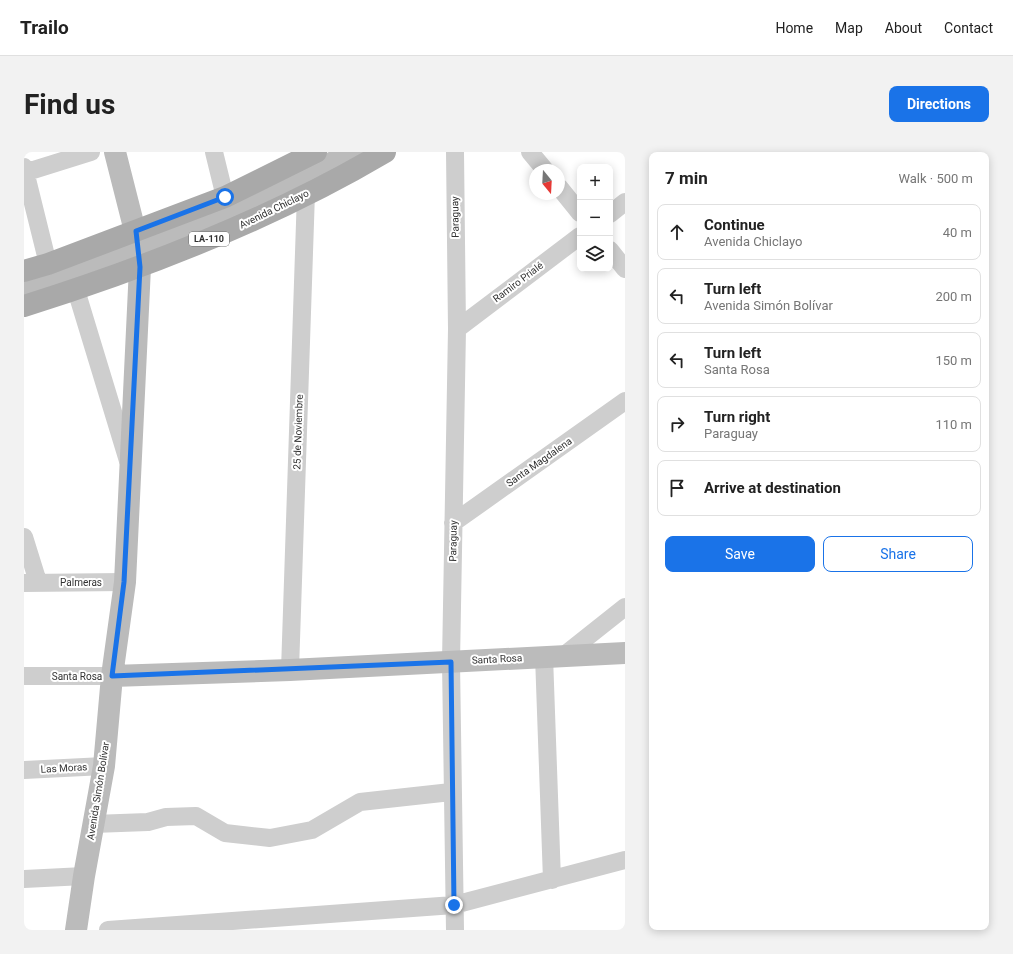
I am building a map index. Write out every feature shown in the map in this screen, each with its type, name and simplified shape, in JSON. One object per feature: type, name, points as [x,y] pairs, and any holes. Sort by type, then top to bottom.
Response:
[{"type":"main road","name":"Avenida Chiclayo","points":[[24,306],[76,290],[139,260],[218,235],[306,193],[384,152]]},
{"type":"main road","points":[[24,271],[48,264],[225,197],[313,153]]},
{"type":"street","points":[[48,264],[24,171],[91,152]]},
{"type":"street","name":"Avenida Simón Bolívar","points":[[76,930],[84,876],[104,766],[112,676],[124,582],[130,467],[139,260],[136,231],[115,152]]},
{"type":"street","points":[[214,152],[225,197]]},
{"type":"street","name":"Avenida Chiclayo","points":[[24,290],[139,260],[310,175],[352,152]]},
{"type":"street","name":"Paraguay","points":[[455,152],[457,328],[451,662],[451,792],[455,930]]},
{"type":"street","points":[[530,152],[540,164]]},
{"type":"street","name":"25 de Noviembre","points":[[290,670],[306,193]]},
{"type":"street","points":[[565,195],[577,209]]},
{"type":"street","points":[[613,212],[625,202]]},
{"type":"street","name":"Ramiro Prialé","points":[[457,328],[577,238]]},
{"type":"street","points":[[613,254],[625,269]]},
{"type":"street","points":[[76,290],[130,467]]},
{"type":"street","name":"Santa Magdalena","points":[[453,523],[625,401]]},
{"type":"street","name":"Palmeras","points":[[24,537],[31,583],[124,582]]},
{"type":"street","points":[[552,880],[553,657],[625,606]]},
{"type":"street","name":"Santa Rosa","points":[[24,676],[112,676],[290,670],[625,652]]},
{"type":"street","name":"Las Moras","points":[[24,770],[104,766]]},
{"type":"street","points":[[93,824],[148,822],[166,818],[196,816],[225,833],[270,838],[312,830],[360,802],[451,792]]},
{"type":"street","points":[[108,930],[454,905],[625,860]]},
{"type":"street","points":[[24,879],[84,876]]},
{"type":"route","points":[[225,197],[136,231],[140,267],[124,582],[112,676],[290,670],[451,662],[451,792],[454,905]]}]
